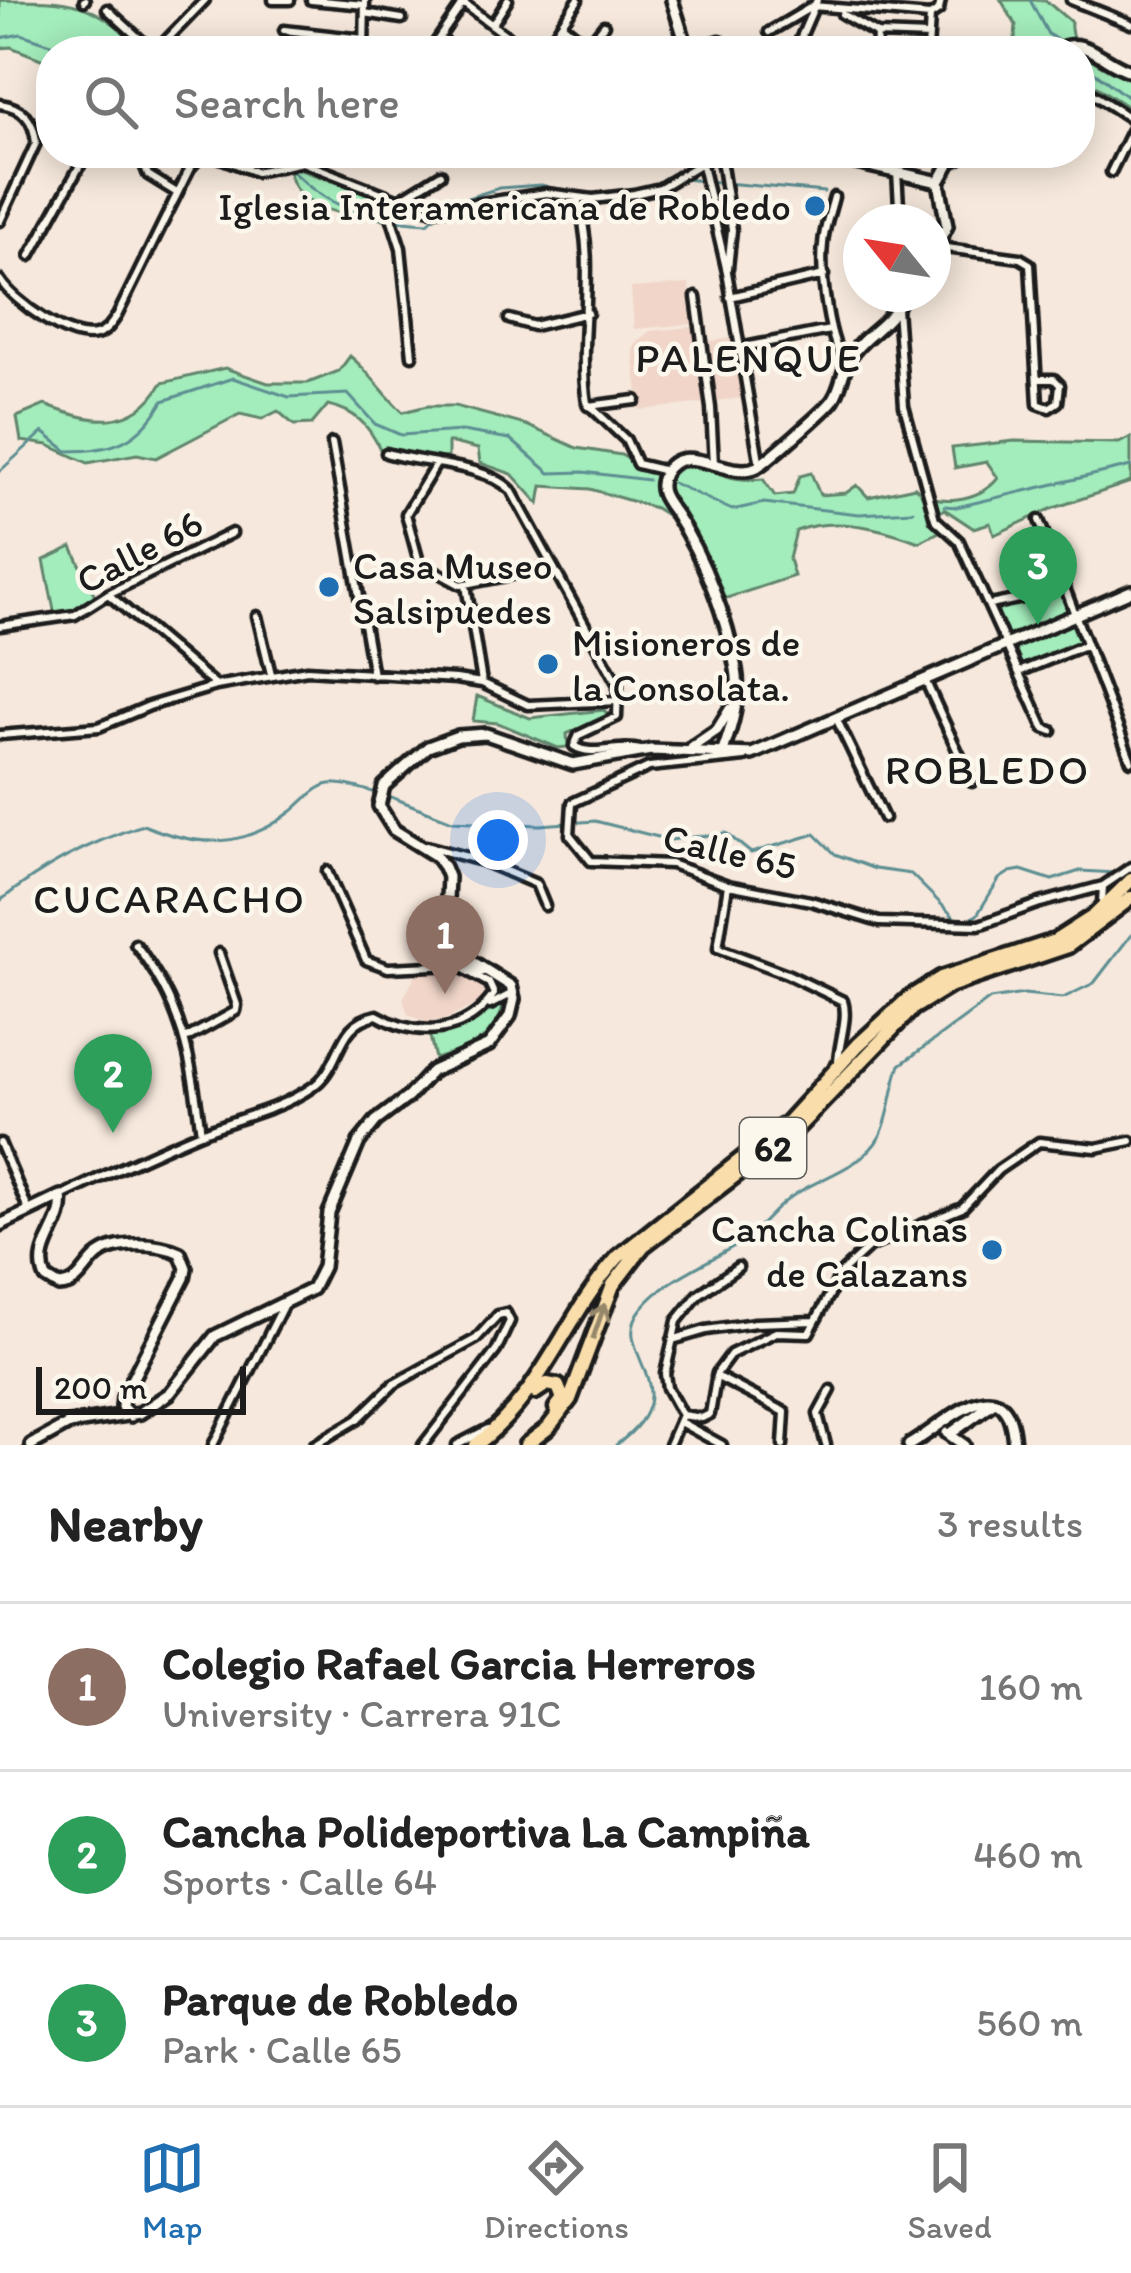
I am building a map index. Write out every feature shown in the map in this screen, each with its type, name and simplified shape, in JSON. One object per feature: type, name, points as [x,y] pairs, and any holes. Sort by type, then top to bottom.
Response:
[{"type":"highway","name":"62","points":[[476,1445],[525,1400],[600,1277],[618,1256],[787,1123],[893,1010],[932,983],[1055,940],[1099,912],[1129,875]]},
{"type":"highway","name":"62","points":[[526,1445],[550,1425],[577,1385],[613,1285],[643,1246],[795,1130],[921,1002],[949,986],[1068,946],[1131,898]]},
{"type":"highway","points":[[525,1400],[547,1384],[558,1386],[563,1399],[550,1425]]},
{"type":"street","points":[[170,36],[205,0]]},
{"type":"street","points":[[273,0],[290,0]]},
{"type":"street","points":[[311,0],[365,6],[402,19]]},
{"type":"street","points":[[492,25],[508,0]]},
{"type":"street","points":[[555,36],[578,0]]},
{"type":"street","points":[[672,0],[683,36]]},
{"type":"street","points":[[837,11],[930,16],[939,10],[941,0]]},
{"type":"street","points":[[1071,0],[1131,24]]},
{"type":"street","points":[[442,36],[464,1],[503,36]]},
{"type":"street","points":[[815,3],[877,34],[929,36],[930,16]]},
{"type":"street","points":[[769,32],[815,3]]},
{"type":"street","points":[[801,36],[815,3]]},
{"type":"street","points":[[364,36],[365,6]]},
{"type":"street","points":[[107,9],[138,36]]},
{"type":"street","points":[[563,25],[577,36]]},
{"type":"street","points":[[599,36],[604,26]]},
{"type":"street","points":[[284,30],[314,36]]},
{"type":"street","points":[[1095,53],[1131,71]]},
{"type":"street","points":[[1095,96],[1131,119]]},
{"type":"street","points":[[0,104],[24,112],[36,143],[0,221]]},
{"type":"street","points":[[1111,172],[1131,131]]},
{"type":"street","points":[[30,256],[79,168]]},
{"type":"street","points":[[145,168],[148,175],[177,193]]},
{"type":"street","points":[[0,280],[20,304],[77,335],[102,333],[113,322],[191,168]]},
{"type":"street","points":[[318,168],[434,210],[526,195],[615,197],[660,188],[697,168]]},
{"type":"street","points":[[703,168],[727,272],[760,466]]},
{"type":"street","points":[[722,168],[732,230],[727,272]]},
{"type":"street","points":[[887,168],[939,182]]},
{"type":"street","points":[[944,204],[939,182],[947,168]]},
{"type":"street","points":[[897,170],[899,204]]},
{"type":"street","points":[[399,200],[440,174]]},
{"type":"street","points":[[383,193],[401,248],[412,356]]},
{"type":"street","points":[[835,197],[823,242],[824,275],[837,353],[847,364]]},
{"type":"street","points":[[577,198],[587,238],[584,365],[588,406],[626,440],[637,464],[662,470],[663,497],[698,556],[736,669],[737,693],[723,751]]},
{"type":"street","points":[[951,251],[1023,259],[1032,270],[1038,404],[1049,408],[1058,402],[1060,385],[1054,379],[1037,379]]},
{"type":"street","points":[[730,297],[824,275]]},
{"type":"street","points":[[696,297],[711,408],[708,463]]},
{"type":"street","points":[[663,475],[676,461],[739,471],[760,466],[829,406],[851,354],[893,312]]},
{"type":"street","points":[[897,312],[904,403],[935,519],[959,541],[1050,731]]},
{"type":"street","points":[[509,319],[534,326],[587,314]]},
{"type":"street","points":[[739,348],[832,330]]},
{"type":"street","points":[[588,406],[636,400]]},
{"type":"street","points":[[332,443],[374,675]]},
{"type":"street","points":[[386,453],[435,466],[482,471],[502,481],[518,500],[613,675],[619,701],[614,720],[577,737],[574,746],[585,752],[620,747],[644,751]]},
{"type":"street","points":[[435,466],[406,512],[417,561],[466,585],[552,566]]},
{"type":"street","points":[[1039,520],[1131,761]]},
{"type":"street","name":"Calle 66","points":[[0,626],[70,617],[232,533]]},
{"type":"street","points":[[990,605],[1028,597],[1062,582]]},
{"type":"street","points":[[466,585],[482,683]]},
{"type":"street","name":"Calle 65","points":[[1129,875],[1000,920],[969,926],[879,922],[811,901],[728,885],[661,862],[591,861],[570,832],[569,814],[574,801],[594,796],[628,774],[752,754],[1131,591]]},
{"type":"street","points":[[108,594],[216,686]]},
{"type":"street","points":[[257,616],[271,674]]},
{"type":"street","points":[[1019,672],[1085,645]]},
{"type":"street","points":[[0,735],[99,727],[216,686],[308,670],[482,683],[528,705],[619,701]]},
{"type":"street","points":[[925,680],[972,782]]},
{"type":"street","points":[[686,750],[717,730],[737,693]]},
{"type":"street","points":[[836,718],[884,818]]},
{"type":"street","name":"Calle 65","points":[[420,845],[394,830],[380,811],[379,796],[428,747],[458,736],[496,736],[572,764],[593,764],[644,751],[752,754]]},
{"type":"street","points":[[420,845],[482,861],[536,884],[544,906]]},
{"type":"street","points":[[31,1445],[61,1426],[131,1416],[170,1393],[215,1336],[308,1293],[320,1279],[329,1213],[367,1131],[435,1069],[489,1045],[509,1016],[513,992],[508,982],[447,956],[448,877],[441,862],[420,845]]},
{"type":"street","points":[[327,872],[366,960],[388,968],[465,964]]},
{"type":"street","points":[[728,885],[718,948],[843,1001],[846,1012],[838,1040],[838,1068]]},
{"type":"street","points":[[1099,912],[1103,886]]},
{"type":"street","points":[[447,929],[452,948],[492,986],[492,999],[475,1014]]},
{"type":"street","points":[[440,963],[446,942]]},
{"type":"street","points":[[135,944],[170,995],[185,1039],[201,1133]]},
{"type":"street","points":[[185,1039],[236,1011],[219,952]]},
{"type":"street","points":[[0,1225],[201,1133],[276,1108],[328,1072],[348,1029],[361,1018],[376,1015],[402,1028],[442,1030],[513,992]]},
{"type":"street","points":[[838,1040],[848,1047],[859,1045]]},
{"type":"street","points":[[681,1419],[710,1414],[716,1376],[724,1361],[749,1342],[776,1332],[804,1335],[812,1330],[842,1271],[868,1247],[962,1208],[998,1170],[1039,1142],[1096,1148],[1131,1141]]},
{"type":"street","points":[[0,1143],[30,1212]]},
{"type":"street","points":[[61,1196],[62,1212],[41,1259],[44,1274],[56,1286],[73,1284],[98,1255],[114,1248],[165,1247],[180,1252],[185,1264],[184,1278],[106,1420]]},
{"type":"street","points":[[722,1445],[681,1419],[665,1374],[676,1322],[687,1307],[738,1267]]},
{"type":"street","points":[[213,1445],[283,1306]]},
{"type":"street","points":[[314,1445],[358,1419],[394,1384],[462,1348],[506,1313],[510,1322],[496,1351],[429,1444]]},
{"type":"street","points":[[672,1340],[755,1323],[815,1321]]},
{"type":"street","points":[[716,1376],[785,1412],[783,1445]]},
{"type":"street","points":[[130,1379],[122,1404],[131,1416]]},
{"type":"street","points":[[826,1445],[818,1414],[831,1390]]},
{"type":"street","points":[[950,1435],[993,1403]]},
{"type":"street","points":[[910,1445],[967,1405],[993,1403],[1009,1415],[1014,1445]]},
{"type":"street","points":[[669,1445],[681,1419]]},
{"type":"street","points":[[938,1426],[964,1445]]},
{"type":"street","points":[[457,1445],[484,1429],[498,1429]]},
{"type":"shaded area","points":[[689,284],[692,324],[634,329],[631,288]]},
{"type":"shaded area","points":[[693,327],[705,403],[640,410],[633,350],[637,342],[650,331]]},
{"type":"shaded area","points":[[734,338],[744,398],[713,401],[704,342]]},
{"type":"shaded area","points":[[455,971],[487,989],[483,1000],[449,1018],[427,1023],[408,1014],[403,999],[417,972]]},
{"type":"green space","points":[[0,0],[80,6],[127,36],[36,36],[36,57],[11,47],[0,48]]},
{"type":"green space","points":[[1001,0],[1045,0],[1071,22],[1073,36],[1015,36],[1016,25]]},
{"type":"green space","points":[[1095,61],[1131,80],[1131,109],[1095,86]]},
{"type":"green space","points":[[295,168],[370,194],[381,219],[313,204],[294,186],[289,173]]},
{"type":"green space","points":[[350,356],[403,412],[455,406],[526,425],[577,448],[621,455],[643,467],[689,456],[724,475],[763,479],[775,496],[793,494],[800,476],[811,473],[820,495],[846,493],[857,485],[868,497],[915,487],[934,498],[957,499],[981,492],[998,478],[987,462],[955,468],[952,448],[1014,441],[1119,443],[1131,437],[1131,482],[1051,509],[994,535],[990,523],[973,528],[944,509],[930,522],[939,532],[919,542],[858,526],[826,524],[796,531],[789,559],[794,576],[724,599],[696,534],[655,508],[590,489],[542,486],[539,504],[512,474],[480,463],[478,449],[448,442],[448,457],[419,462],[401,450],[380,449],[360,420],[328,405],[312,424],[294,425],[278,411],[262,419],[240,414],[156,458],[137,454],[88,463],[48,445],[21,441],[17,417],[45,405],[110,419],[138,410],[162,383],[225,368],[268,383],[308,383],[339,371]]},
{"type":"green space","points":[[72,547],[97,600],[77,611],[55,615],[44,560]]},
{"type":"green space","points":[[1060,586],[1082,642],[1019,668],[993,608]]},
{"type":"green space","points":[[477,696],[530,718],[604,710],[608,715],[567,734],[568,747],[558,748],[498,723],[473,721]]},
{"type":"green space","points":[[504,1001],[489,1033],[435,1059],[430,1036],[456,1028]]},
{"type":"waterway","points":[[1030,0],[1051,36]]},
{"type":"waterway","points":[[0,38],[21,34],[36,39]]},
{"type":"waterway","points":[[1095,72],[1131,100]]},
{"type":"waterway","points":[[293,172],[323,196],[355,211],[428,223],[449,204],[499,188],[541,185],[578,195],[641,190]]},
{"type":"waterway","points":[[655,186],[666,177],[673,178]]},
{"type":"waterway","points":[[683,179],[824,192]]},
{"type":"waterway","points":[[0,471],[43,432],[67,451],[111,446],[134,435],[163,401],[233,378],[289,397],[348,394],[375,424],[401,435],[462,431],[510,439],[550,473],[648,480]]},
{"type":"waterway","points":[[944,506],[957,507],[1131,466]]},
{"type":"waterway","points":[[673,483],[732,510],[764,503],[859,514],[913,511]]},
{"type":"waterway","points":[[0,901],[68,856],[143,825],[182,838],[219,841],[274,824],[325,785],[377,793]]},
{"type":"waterway","points":[[386,795],[452,821],[540,825],[595,821],[670,840],[726,833],[751,853],[815,834],[835,854],[875,869],[911,874],[955,918],[965,921],[977,915],[999,879],[1010,872],[1021,870],[1052,880],[1080,871],[1117,873]]},
{"type":"waterway","points":[[616,1445],[639,1424],[649,1405],[650,1388],[634,1340],[634,1324],[653,1296],[749,1236],[790,1197],[864,1155],[884,1128],[900,1065],[990,999],[1024,994],[1063,998],[1094,983],[1131,935]]},
{"type":"place","name":"Iglesia Interamericana de Robledo","points":[[815,206]]},
{"type":"place","name":"Casa Museo Salsipuedes","points":[[329,587]]},
{"type":"place","name":"Parque de Robledo","points":[[1038,625]]},
{"type":"place","name":"Misioneros de la Consolata.","points":[[548,664]]},
{"type":"place","name":"Colegio Rafael Garcia Herreros","points":[[445,994]]},
{"type":"place","name":"Cancha Polideportiva La Campiña","points":[[113,1133]]},
{"type":"place","name":"Cancha Colinas de Calazans","points":[[992,1250]]},
{"type":"district","name":"PALENQUE","points":[[749,357]]},
{"type":"district","name":"ROBLEDO","points":[[988,769]]},
{"type":"district","name":"CUCARACHO","points":[[170,898]]}]
